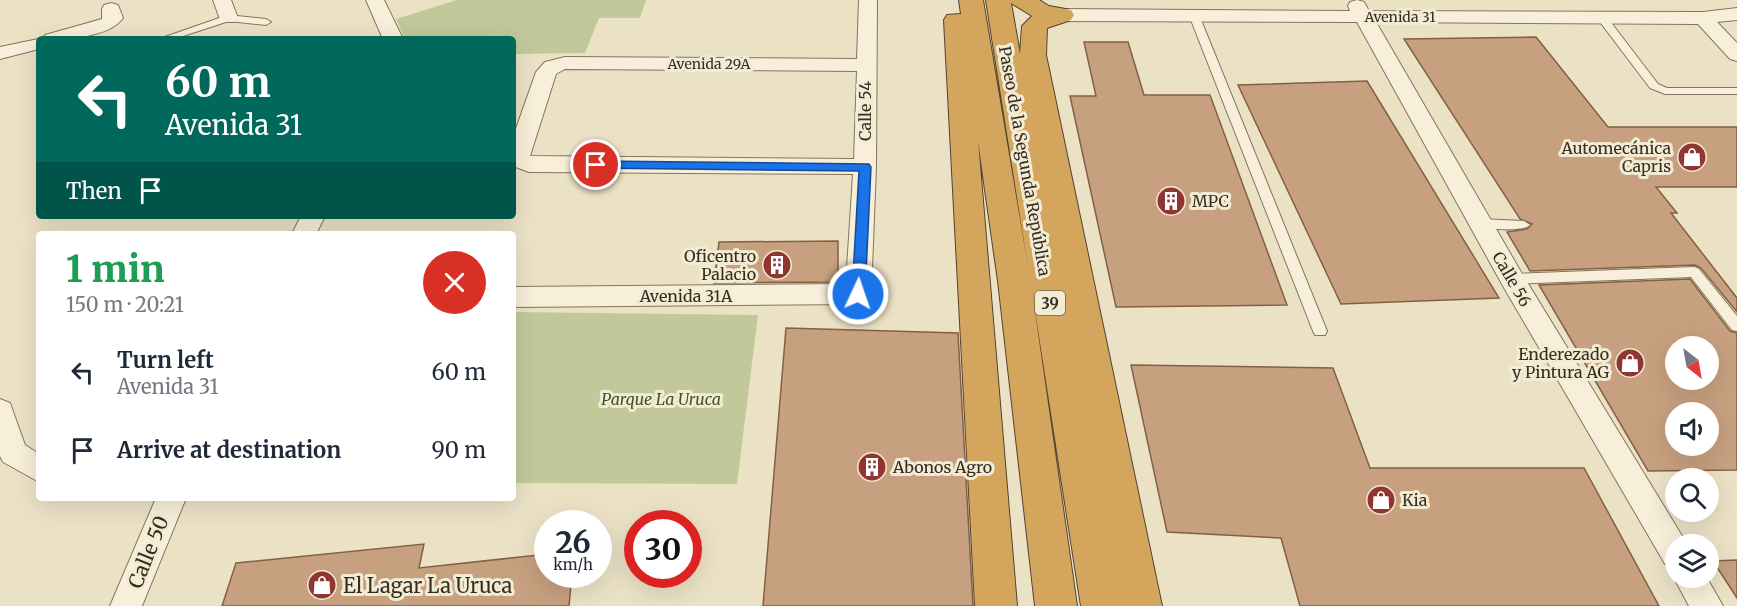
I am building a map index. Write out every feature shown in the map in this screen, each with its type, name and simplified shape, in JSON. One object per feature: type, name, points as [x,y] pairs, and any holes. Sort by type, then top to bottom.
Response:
[{"type":"highway","points":[[955,0],[996,606]]},
{"type":"highway","name":"Paseo de la Segunda República","points":[[971,0],[1012,269],[1056,606]]},
{"type":"highway","name":"Paseo de la Segunda República","points":[[998,0],[1130,604]]},
{"type":"highway","points":[[1004,0],[1033,55]]},
{"type":"highway","points":[[1021,0],[1042,12],[1062,15]]},
{"type":"highway","points":[[1062,15],[1041,21],[1035,26],[1033,55],[1130,604]]},
{"type":"street","points":[[375,0],[392,36]]},
{"type":"street","name":"Calle 54","points":[[858,294],[865,167],[868,0]]},
{"type":"street","name":"Avenida 31","points":[[1062,15],[1130,8],[1194,15],[1359,9],[1602,18],[1703,18],[1737,14]]},
{"type":"street","points":[[63,36],[109,23],[113,18],[111,9]]},
{"type":"street","name":"Calle 56","points":[[1359,9],[1512,279],[1665,536]]},
{"type":"street","points":[[1703,18],[1737,55]]},
{"type":"street","points":[[0,53],[36,44]]},
{"type":"street","name":"Avenida 29A","points":[[865,167],[528,164],[521,161],[518,154],[546,72],[552,66],[565,63],[866,65]]},
{"type":"street","name":"Avenida 31A","points":[[516,297],[858,294]]},
{"type":"street","points":[[0,411],[13,453],[36,467]]},
{"type":"street","name":"Calle 50","points":[[126,606],[170,501]]},
{"type":"street","points":[[1696,588],[1707,606]]},
{"type":"lane","points":[[170,36],[225,9],[266,22]]},
{"type":"lane","points":[[1194,15],[1320,331]]},
{"type":"lane","points":[[1602,18],[1654,86],[1665,91],[1737,91]]},
{"type":"lane","points":[[1480,223],[1524,225]]},
{"type":"lane","points":[[1512,279],[1694,272],[1737,326]]},
{"type":"green space","points":[[457,0],[646,0],[640,18],[599,18],[585,53],[516,54],[516,36],[404,36],[396,19]]},
{"type":"green space","name":"Parque La Uruca","points":[[516,312],[758,315],[737,484],[516,483]]},
{"type":"building","points":[[1536,37],[1608,127],[1737,127],[1737,187],[1656,187],[1677,213],[1671,213],[1737,298],[1737,312],[1701,268],[1695,265],[1530,271],[1507,232],[1527,229],[1532,224],[1520,219],[1404,39]]},
{"type":"building","name":"MPC","points":[[1084,42],[1128,42],[1144,95],[1210,95],[1287,305],[1116,307],[1070,96],[1096,96]]},
{"type":"building","points":[[1367,81],[1499,298],[1341,304],[1238,85]]},
{"type":"building","name":"Oficentro Palacio","points":[[838,241],[838,282],[714,283],[719,242]]},
{"type":"building","points":[[1690,279],[1730,331],[1737,333],[1737,470],[1665,468],[1665,471],[1648,471],[1539,285]]},
{"type":"building","name":"Abonos Agro","points":[[786,328],[958,333],[973,606],[763,606]]},
{"type":"building","name":"Kia","points":[[1131,365],[1333,368],[1370,468],[1584,468],[1659,606],[1300,606],[1281,538],[1167,532]]},
{"type":"building","name":"El Lagar La Uruca","points":[[424,544],[419,568],[534,556],[534,588],[571,588],[569,606],[222,606],[236,563]]},
{"type":"building","points":[[1737,560],[1737,598],[1719,570],[1719,561]]},
{"type":"place","name":"Automecánica Capris","points":[[1692,157]]},
{"type":"place","name":"MPC","points":[[1171,201]]},
{"type":"place","name":"Oficentro Palacio","points":[[777,265]]},
{"type":"place","name":"Enderezado y Pintura AG","points":[[1630,363]]},
{"type":"place","name":"Abonos Agro","points":[[872,467]]},
{"type":"place","name":"Kia","points":[[1381,500]]},
{"type":"place","name":"El Lagar La Uruca","points":[[322,585]]},
{"type":"route","points":[[596,165],[865,167],[858,294]]}]
